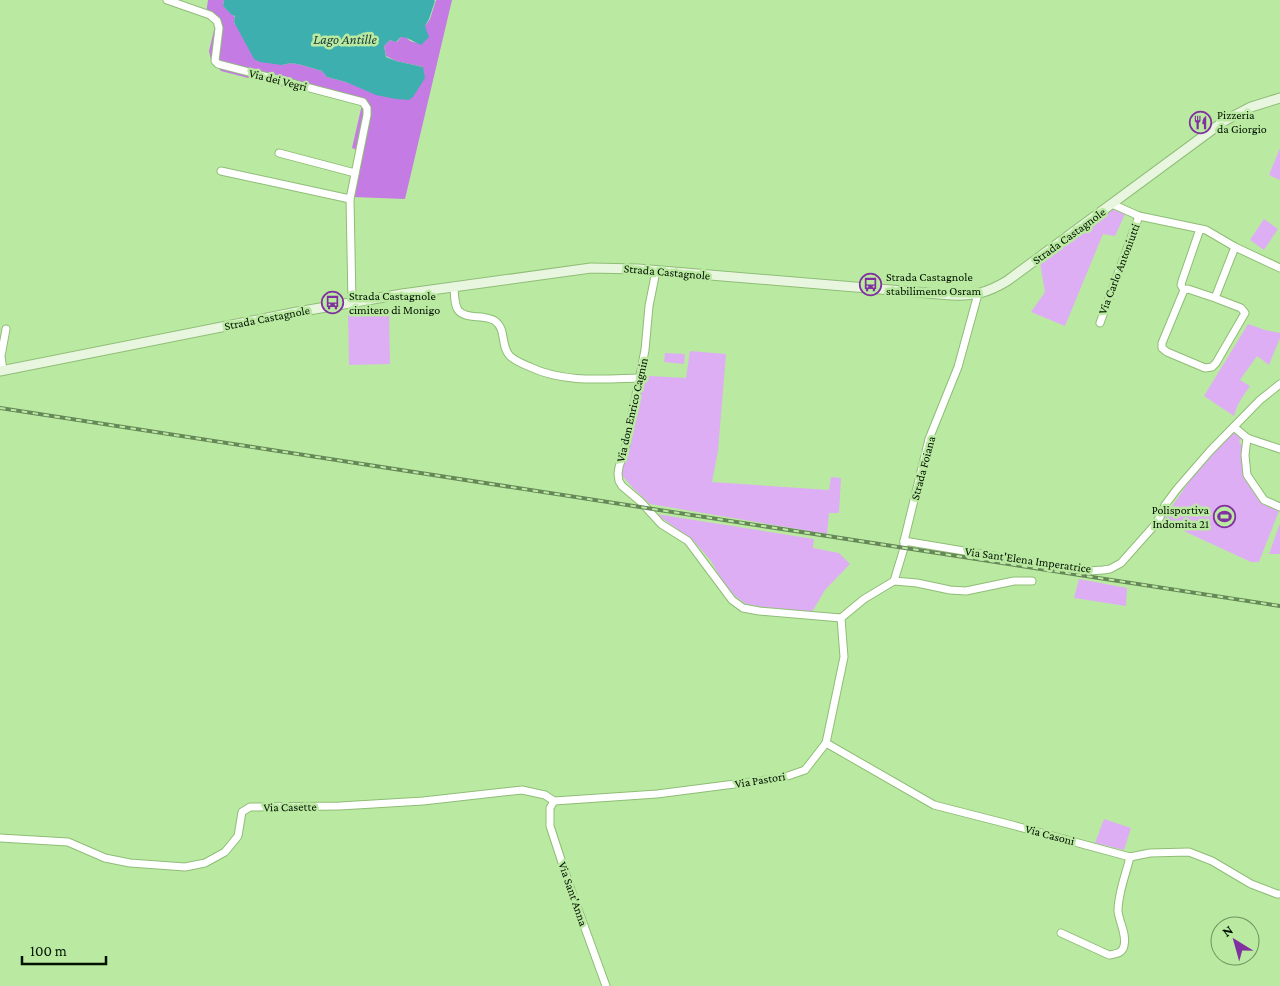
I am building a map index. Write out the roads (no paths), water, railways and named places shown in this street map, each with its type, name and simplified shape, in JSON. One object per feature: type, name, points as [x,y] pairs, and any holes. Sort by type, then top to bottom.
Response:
[{"type":"main road","name":"Strada Castagnole","points":[[1,371],[352,302],[591,268],[619,268],[917,293],[978,294],[987,292],[1007,281],[1232,116],[1260,103],[1280,98]]},
{"type":"street","name":"Via dei Vegri","points":[[167,0],[210,15],[217,20],[219,28],[216,61],[218,64],[364,102],[367,108],[367,115],[350,199],[352,302]]},
{"type":"street","points":[[278,154],[355,172]]},
{"type":"street","points":[[221,171],[350,199]]},
{"type":"street","points":[[1112,204],[1140,216],[1206,230],[1280,268]]},
{"type":"street","name":"Via Carlo Antoniutti","points":[[1100,323],[1140,216]]},
{"type":"street","points":[[1184,290],[1188,289],[1215,298],[1241,308],[1245,313],[1212,368],[1206,368],[1162,348],[1162,343],[1184,290],[1181,284],[1200,229]]},
{"type":"street","points":[[1215,298],[1235,246]]},
{"type":"street","name":"Via don Enrico Cagnin","points":[[656,271],[649,306],[645,350],[626,445],[618,474],[619,481],[661,524],[688,541],[732,600],[743,608],[759,612],[841,618]]},
{"type":"street","points":[[454,286],[454,304],[458,310],[468,316],[488,318],[496,322],[502,329],[506,351],[515,360],[523,364],[567,378],[639,378]]},
{"type":"street","name":"Strada Foiana","points":[[894,581],[904,548],[904,541],[929,439],[958,367],[978,294]]},
{"type":"street","name":"Strada Castagnole","points":[[1,371],[1,356],[6,329]]},
{"type":"street","name":"Via Sant'Elena Imperatrice","points":[[904,541],[1080,570],[1096,571],[1110,569],[1121,563],[1153,527],[1165,505],[1177,489],[1234,427],[1267,394],[1280,384]]},
{"type":"street","points":[[1234,427],[1247,438],[1280,450]]},
{"type":"street","points":[[1247,438],[1245,455],[1247,475],[1264,500],[1280,507]]},
{"type":"street","points":[[841,618],[864,599],[894,581],[966,591],[1014,581],[1032,581]]},
{"type":"street","name":"Via Pastori","points":[[554,801],[658,794],[782,778],[805,770],[826,743],[844,657],[841,618]]},
{"type":"street","name":"Via Casoni","points":[[826,743],[934,805],[1130,857],[1150,853],[1189,852],[1212,861],[1251,884],[1280,894]]},
{"type":"street","name":"Via Casette","points":[[0,838],[68,842],[113,860],[185,868],[205,863],[225,852],[238,836],[242,812],[250,807],[340,806],[423,801],[522,790],[545,795],[554,801]]},
{"type":"street","name":"Via Sant'Anna","points":[[554,801],[550,808],[550,826],[606,986]]},
{"type":"street","points":[[1061,933],[1108,955],[1120,952],[1124,946],[1124,934],[1118,912],[1130,857]]},
{"type":"water","name":"Lago Antille","points":[[224,0],[434,0],[425,26],[429,37],[421,45],[401,37],[396,42],[390,40],[384,46],[386,57],[423,67],[425,78],[409,100],[396,99],[376,95],[346,82],[327,77],[322,71],[302,65],[260,62],[254,59],[234,22],[235,16],[223,6]]},
{"type":"railway","points":[[0,408],[1280,606]]},
{"type":"place","name":"Pizzeria da Giorgio","points":[[1201,122]]},
{"type":"place","name":"Strada Castagnole stabilimento Osram","points":[[870,284]]},
{"type":"place","name":"Strada Castagnole cimitero di Monigo","points":[[333,303]]},
{"type":"place","name":"Polisportiva Indomita 21","points":[[1225,517]]}]
